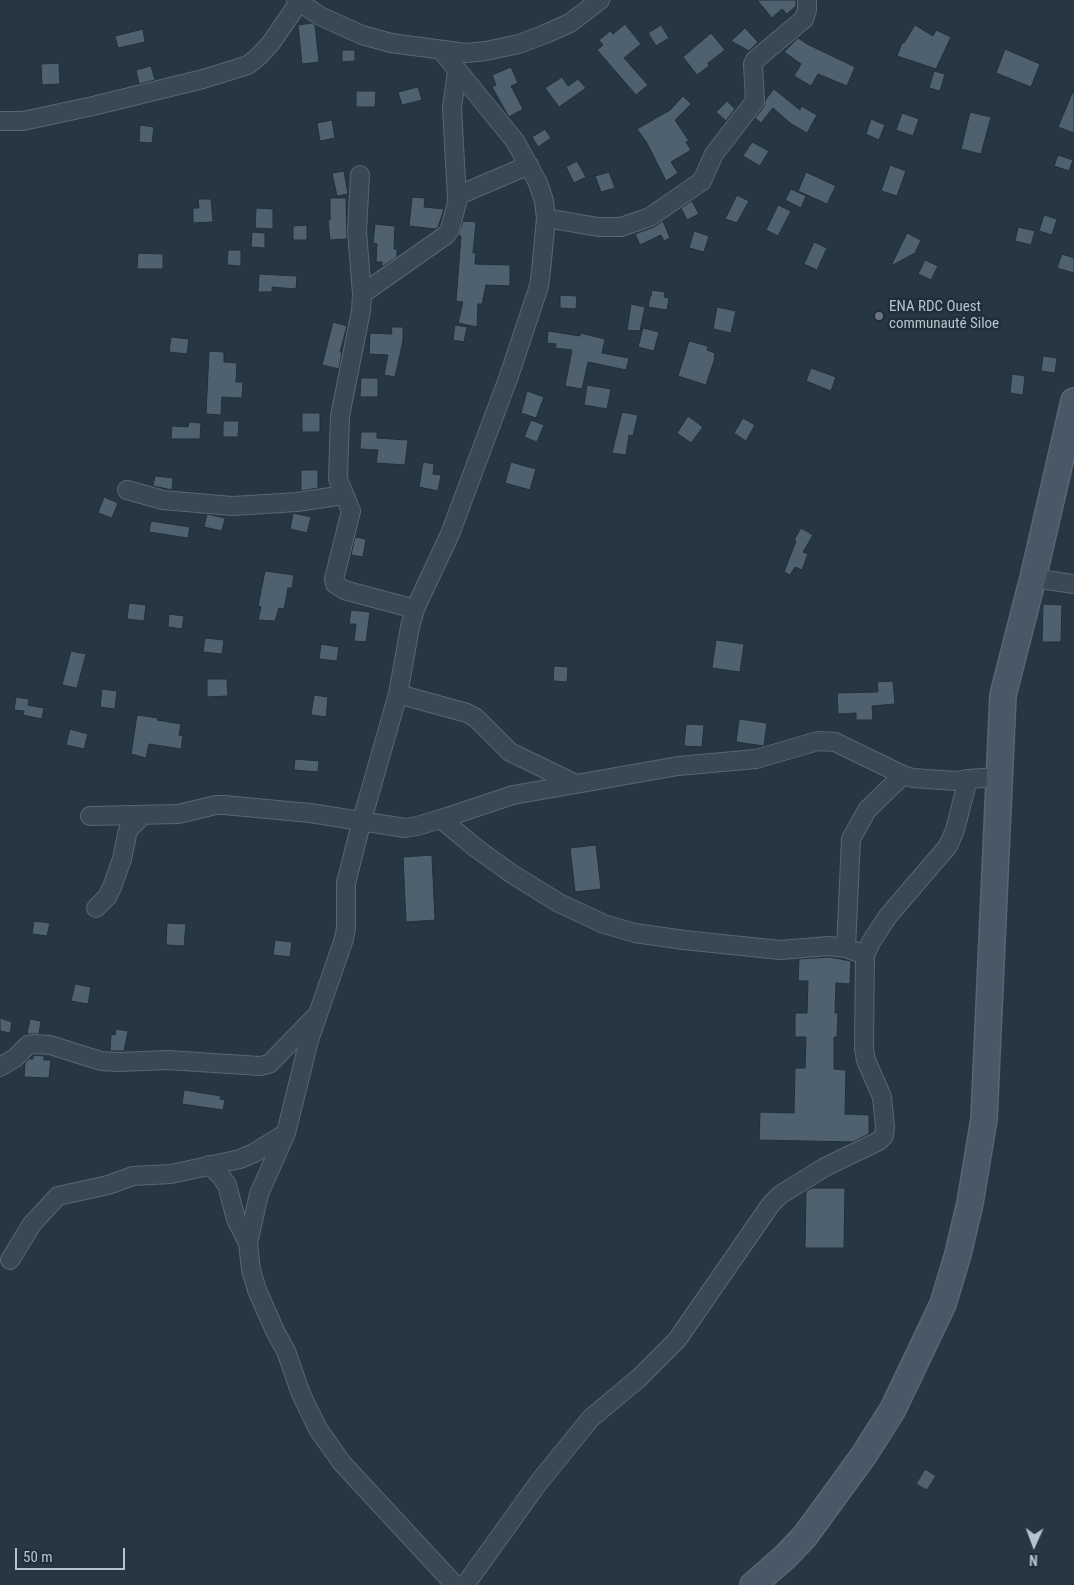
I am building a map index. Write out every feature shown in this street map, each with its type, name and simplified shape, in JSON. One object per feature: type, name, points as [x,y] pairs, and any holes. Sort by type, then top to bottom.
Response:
[{"type":"main road","points":[[753,1585],[785,1558],[805,1536],[864,1455],[893,1409],[945,1295],[958,1254],[970,1203],[984,1119],[1003,695],[1033,578],[1074,401]]},
{"type":"street","points":[[0,121],[23,120],[93,106],[203,79],[248,65],[270,43],[298,1],[320,16],[362,35],[391,43],[466,53],[518,44],[545,34],[570,23],[600,0]]},
{"type":"street","points":[[546,218],[598,227],[621,227],[650,217],[702,181],[714,154],[755,101],[753,64],[755,60],[804,19],[808,10],[807,0]]},
{"type":"street","points":[[441,50],[515,141],[538,183],[544,202],[546,218],[539,286],[509,376],[450,534],[415,609],[406,644],[398,694],[346,883],[346,928],[344,939],[309,1040],[286,1132],[260,1194],[248,1243],[251,1270],[257,1290],[286,1351],[301,1394],[318,1429],[342,1463],[455,1585]]},
{"type":"street","points":[[362,294],[449,232],[457,199],[452,108],[457,70]]},
{"type":"street","points":[[457,199],[463,193],[529,165]]},
{"type":"street","points":[[360,175],[357,231],[362,294],[361,311],[340,416],[338,480],[351,511],[334,579],[335,584],[344,590],[415,609]]},
{"type":"street","points":[[127,490],[163,500],[232,506],[297,502],[344,495]]},
{"type":"street","points":[[1033,578],[1074,584]]},
{"type":"street","points":[[398,694],[467,713],[476,718],[510,752],[576,784]]},
{"type":"street","points":[[90,816],[178,814],[216,805],[224,805],[310,813],[405,828],[441,819],[512,795],[678,766],[756,759],[818,741],[834,742],[903,775],[914,778],[956,781],[999,778]]},
{"type":"street","points":[[846,948],[851,840],[867,810],[903,775]]},
{"type":"street","points":[[465,1585],[540,1482],[591,1418],[639,1378],[677,1340],[771,1204],[780,1195],[824,1167],[884,1136],[882,1097],[866,1060],[864,1049],[866,954],[871,942],[888,916],[948,846],[955,830],[968,779]]},
{"type":"street","points":[[96,908],[107,897],[112,887],[122,859],[128,830],[142,816]]},
{"type":"street","points":[[441,819],[512,874],[559,903],[604,924],[635,933],[737,947],[780,950],[829,946],[846,948],[866,954]]},
{"type":"street","points":[[0,1067],[15,1058],[28,1045],[35,1044],[50,1045],[101,1061],[168,1060],[260,1066],[269,1064],[276,1058],[318,1014]]},
{"type":"street","points":[[10,1260],[32,1224],[58,1196],[108,1185],[133,1176],[171,1174],[247,1156],[286,1132]]},
{"type":"street","points":[[209,1165],[227,1185],[236,1219],[248,1243]]},
{"type":"building","points":[[757,0],[796,0],[796,6],[787,14],[782,9],[772,18]]},
{"type":"building","points":[[312,23],[315,25],[319,62],[302,64],[298,25]]},
{"type":"building","points":[[625,24],[641,44],[624,58],[648,85],[636,95],[597,50],[603,45],[599,40],[610,31],[613,34]]},
{"type":"building","points":[[661,25],[669,38],[656,46],[648,33]]},
{"type":"building","points":[[915,25],[933,36],[936,30],[951,37],[936,69],[897,56],[902,43],[904,43]]},
{"type":"building","points":[[745,28],[758,42],[749,51],[731,41]]},
{"type":"building","points":[[143,29],[145,42],[118,48],[115,36]]},
{"type":"building","points":[[711,33],[725,50],[708,63],[709,66],[697,75],[683,57]]},
{"type":"building","points":[[798,38],[855,67],[847,86],[818,74],[811,86],[794,76],[801,64],[784,52]]},
{"type":"building","points":[[1005,49],[1040,64],[1031,87],[996,73]]},
{"type":"building","points":[[342,50],[355,50],[355,61],[342,62]]},
{"type":"building","points":[[59,63],[60,84],[42,85],[41,64]]},
{"type":"building","points":[[151,66],[155,80],[139,84],[136,70]]},
{"type":"building","points":[[511,67],[518,83],[511,86],[523,109],[509,117],[492,87],[496,85],[492,75]]},
{"type":"building","points":[[934,71],[945,74],[940,91],[929,88]]},
{"type":"building","points":[[562,77],[568,86],[578,79],[586,88],[559,107],[545,88]]},
{"type":"building","points":[[418,87],[422,100],[402,105],[398,92]]},
{"type":"building","points":[[774,89],[800,110],[801,106],[817,115],[807,133],[790,123],[773,108],[761,123],[755,118]]},
{"type":"building","points":[[1074,89],[1074,133],[1058,127]]},
{"type":"building","points":[[356,91],[376,91],[375,107],[356,107]]},
{"type":"building","points":[[683,96],[691,104],[675,120],[689,141],[686,142],[691,150],[671,162],[678,173],[666,181],[647,143],[637,129],[670,110]]},
{"type":"building","points":[[727,101],[735,109],[726,121],[716,112]]},
{"type":"building","points":[[970,112],[991,117],[981,154],[961,149]]},
{"type":"building","points":[[902,113],[919,119],[913,136],[896,130]]},
{"type":"building","points":[[871,119],[885,125],[879,140],[866,134]]},
{"type":"building","points":[[332,120],[335,138],[320,141],[317,123]]},
{"type":"building","points":[[140,125],[154,127],[152,143],[139,142]]},
{"type":"building","points":[[545,129],[551,138],[538,147],[532,137]]},
{"type":"building","points":[[752,142],[769,151],[760,166],[743,156]]},
{"type":"building","points":[[1058,155],[1073,160],[1069,171],[1054,166]]},
{"type":"building","points":[[577,161],[586,177],[574,183],[566,167]]},
{"type":"building","points":[[890,165],[906,171],[897,196],[881,191]]},
{"type":"building","points":[[344,171],[348,194],[337,196],[332,173]]},
{"type":"building","points":[[609,172],[615,188],[601,192],[595,176]]},
{"type":"building","points":[[806,172],[836,186],[827,204],[798,191]]},
{"type":"building","points":[[791,189],[806,196],[801,208],[785,200]]},
{"type":"building","points":[[737,195],[749,201],[737,223],[725,219]]},
{"type":"building","points":[[412,197],[425,198],[424,207],[444,209],[436,229],[409,226]]},
{"type":"building","points":[[330,198],[346,198],[347,239],[330,240],[328,220],[330,220]]},
{"type":"building","points":[[198,199],[211,199],[213,222],[193,223],[193,208],[199,208]]},
{"type":"building","points":[[692,201],[699,214],[687,220],[681,208]]},
{"type":"building","points":[[778,205],[791,211],[778,236],[766,230]]},
{"type":"building","points":[[256,208],[273,209],[273,229],[255,228]]},
{"type":"building","points":[[1044,215],[1057,219],[1052,235],[1039,231]]},
{"type":"building","points":[[463,221],[476,222],[473,253],[476,253],[475,264],[510,265],[510,286],[486,285],[482,304],[478,304],[477,327],[458,323],[463,302],[456,301],[461,236],[458,236]]},
{"type":"building","points":[[663,221],[670,238],[664,241],[661,235],[640,245],[635,234],[654,227]]},
{"type":"building","points":[[375,224],[395,226],[394,249],[397,249],[397,257],[382,267],[382,262],[376,262],[377,244],[373,243]]},
{"type":"building","points":[[307,225],[307,240],[293,240],[293,226]]},
{"type":"building","points":[[1018,227],[1035,231],[1031,245],[1015,241]]},
{"type":"building","points":[[694,231],[709,236],[704,252],[689,248]]},
{"type":"building","points":[[252,232],[265,233],[265,248],[251,247]]},
{"type":"building","points":[[907,233],[921,240],[915,253],[891,266]]},
{"type":"building","points":[[814,242],[827,248],[817,270],[804,264]]},
{"type":"building","points":[[228,250],[241,250],[241,266],[227,265]]},
{"type":"building","points":[[138,253],[163,254],[163,269],[137,269]]},
{"type":"building","points":[[1062,254],[1074,258],[1074,273],[1057,268]]},
{"type":"building","points":[[925,260],[938,266],[931,280],[918,274]]},
{"type":"building","points":[[259,274],[297,276],[296,289],[272,287],[272,292],[258,292]]},
{"type":"building","points":[[652,290],[665,292],[664,297],[669,298],[667,310],[648,307]]},
{"type":"building","points":[[560,295],[577,296],[576,309],[560,308]]},
{"type":"building","points":[[631,304],[645,307],[640,331],[627,330]]},
{"type":"building","points":[[717,307],[736,311],[731,333],[713,329]]},
{"type":"building","points":[[333,322],[347,326],[340,352],[342,352],[339,369],[322,365]]},
{"type":"building","points":[[455,325],[467,327],[464,342],[453,340]]},
{"type":"building","points":[[391,327],[403,327],[403,341],[395,377],[384,375],[388,355],[369,354],[370,333],[392,334]]},
{"type":"building","points":[[643,328],[659,332],[654,351],[638,347]]},
{"type":"building","points":[[548,331],[580,336],[580,333],[605,339],[602,353],[629,358],[626,370],[588,362],[582,389],[565,386],[572,350],[555,348],[556,344],[547,343]]},
{"type":"building","points":[[171,337],[189,339],[187,354],[169,352]]},
{"type":"building","points":[[689,341],[708,346],[707,350],[715,353],[706,385],[678,376]]},
{"type":"building","points":[[209,351],[224,352],[224,362],[237,363],[236,382],[243,382],[242,398],[222,397],[221,415],[206,414]]},
{"type":"building","points":[[1043,356],[1057,358],[1055,373],[1041,371]]},
{"type":"building","points":[[811,368],[836,377],[831,391],[806,381]]},
{"type":"building","points":[[1012,374],[1025,376],[1023,395],[1010,393]]},
{"type":"building","points":[[361,378],[378,378],[378,397],[360,397]]},
{"type":"building","points":[[587,385],[611,389],[607,409],[584,405]]},
{"type":"building","points":[[527,391],[544,397],[536,418],[521,413]]},
{"type":"building","points":[[622,412],[638,415],[633,436],[629,435],[626,455],[612,453]]},
{"type":"building","points":[[302,413],[320,413],[320,432],[302,432]]},
{"type":"building","points":[[688,416],[703,427],[691,443],[677,433]]},
{"type":"building","points":[[743,418],[755,425],[746,441],[734,433]]},
{"type":"building","points":[[531,420],[544,425],[537,442],[524,437]]},
{"type":"building","points":[[223,421],[239,421],[238,437],[223,437]]},
{"type":"building","points":[[189,422],[201,423],[200,439],[171,439],[172,426],[188,427]]},
{"type":"building","points":[[361,432],[377,432],[377,438],[408,440],[405,465],[376,463],[378,450],[360,449]]},
{"type":"building","points":[[423,462],[434,464],[433,474],[441,475],[438,491],[419,487]]},
{"type":"building","points":[[511,462],[536,469],[530,490],[505,483]]},
{"type":"building","points":[[301,470],[318,470],[318,488],[301,491]]},
{"type":"building","points":[[155,476],[173,478],[172,490],[153,486]]},
{"type":"building","points":[[104,497],[118,503],[112,518],[98,513]]},
{"type":"building","points":[[293,513],[311,517],[307,533],[290,529]]},
{"type":"building","points":[[207,514],[225,518],[222,531],[204,527]]},
{"type":"building","points":[[151,521],[190,527],[188,538],[149,532]]},
{"type":"building","points":[[801,528],[813,535],[803,552],[808,554],[802,570],[795,567],[790,575],[784,572],[796,541],[794,540]]},
{"type":"building","points":[[355,537],[366,539],[363,557],[351,555]]},
{"type":"building","points":[[265,571],[294,575],[292,588],[288,588],[284,609],[279,608],[275,621],[258,620],[261,607],[258,606]]},
{"type":"building","points":[[129,603],[146,605],[144,621],[127,619]]},
{"type":"building","points":[[1043,604],[1062,605],[1061,642],[1042,642]]},
{"type":"building","points":[[351,610],[370,612],[366,642],[354,641],[356,624],[349,624]]},
{"type":"building","points":[[169,614],[184,616],[182,629],[168,627]]},
{"type":"building","points":[[205,638],[224,640],[222,654],[203,652]]},
{"type":"building","points":[[716,640],[744,644],[740,672],[712,668]]},
{"type":"building","points":[[321,644],[339,647],[337,661],[319,659]]},
{"type":"building","points":[[71,651],[86,654],[77,688],[62,685]]},
{"type":"building","points":[[554,666],[568,667],[567,682],[553,681]]},
{"type":"building","points":[[207,679],[227,679],[228,696],[207,697]]},
{"type":"building","points":[[893,681],[895,704],[872,706],[873,720],[856,720],[856,713],[838,714],[837,693],[878,692],[877,682]]},
{"type":"building","points":[[102,689],[117,691],[115,709],[100,707]]},
{"type":"building","points":[[314,695],[328,697],[326,717],[311,715]]},
{"type":"building","points":[[16,697],[29,699],[28,705],[44,708],[42,719],[23,715],[24,711],[14,710]]},
{"type":"building","points":[[137,715],[181,724],[179,735],[183,736],[181,749],[149,744],[146,758],[131,754]]},
{"type":"building","points":[[739,719],[767,723],[764,746],[736,742]]},
{"type":"building","points":[[686,724],[704,725],[702,747],[684,746]]},
{"type":"building","points":[[70,729],[88,734],[84,749],[66,745]]},
{"type":"building","points":[[295,759],[319,761],[318,772],[294,770]]},
{"type":"building","points":[[596,845],[601,889],[575,892],[570,848]]},
{"type":"building","points":[[432,855],[435,920],[406,922],[403,857]]},
{"type":"building","points":[[34,921],[50,923],[47,936],[32,934]]},
{"type":"building","points":[[167,923],[186,924],[184,946],[166,945]]},
{"type":"building","points":[[275,940],[292,942],[290,957],[273,955]]},
{"type":"building","points":[[829,957],[851,961],[850,984],[836,983],[835,1013],[838,1013],[837,1037],[834,1037],[834,1069],[846,1070],[845,1114],[869,1115],[869,1134],[853,1142],[759,1140],[760,1112],[794,1113],[795,1068],[805,1068],[806,1037],[795,1037],[795,1013],[807,1013],[808,981],[798,981],[799,959]]},
{"type":"building","points":[[75,984],[91,987],[88,1004],[71,1001]]},
{"type":"building","points":[[0,1018],[12,1022],[10,1033],[0,1031]]},
{"type":"building","points":[[30,1019],[41,1021],[39,1034],[27,1034]]},
{"type":"building","points":[[116,1029],[128,1031],[124,1051],[110,1051],[111,1034],[115,1035]]},
{"type":"building","points":[[33,1055],[44,1056],[44,1060],[51,1060],[49,1078],[24,1077],[25,1063],[29,1059],[33,1059]]},
{"type":"building","points":[[184,1090],[221,1096],[220,1099],[225,1100],[223,1110],[182,1104]]},
{"type":"building","points":[[812,1188],[845,1188],[844,1248],[805,1248],[806,1191]]},
{"type":"building","points":[[925,1469],[936,1476],[927,1490],[916,1484]]},
{"type":"place","name":"ENA RDC Ouest communauté Siloe","points":[[879,316]]}]
